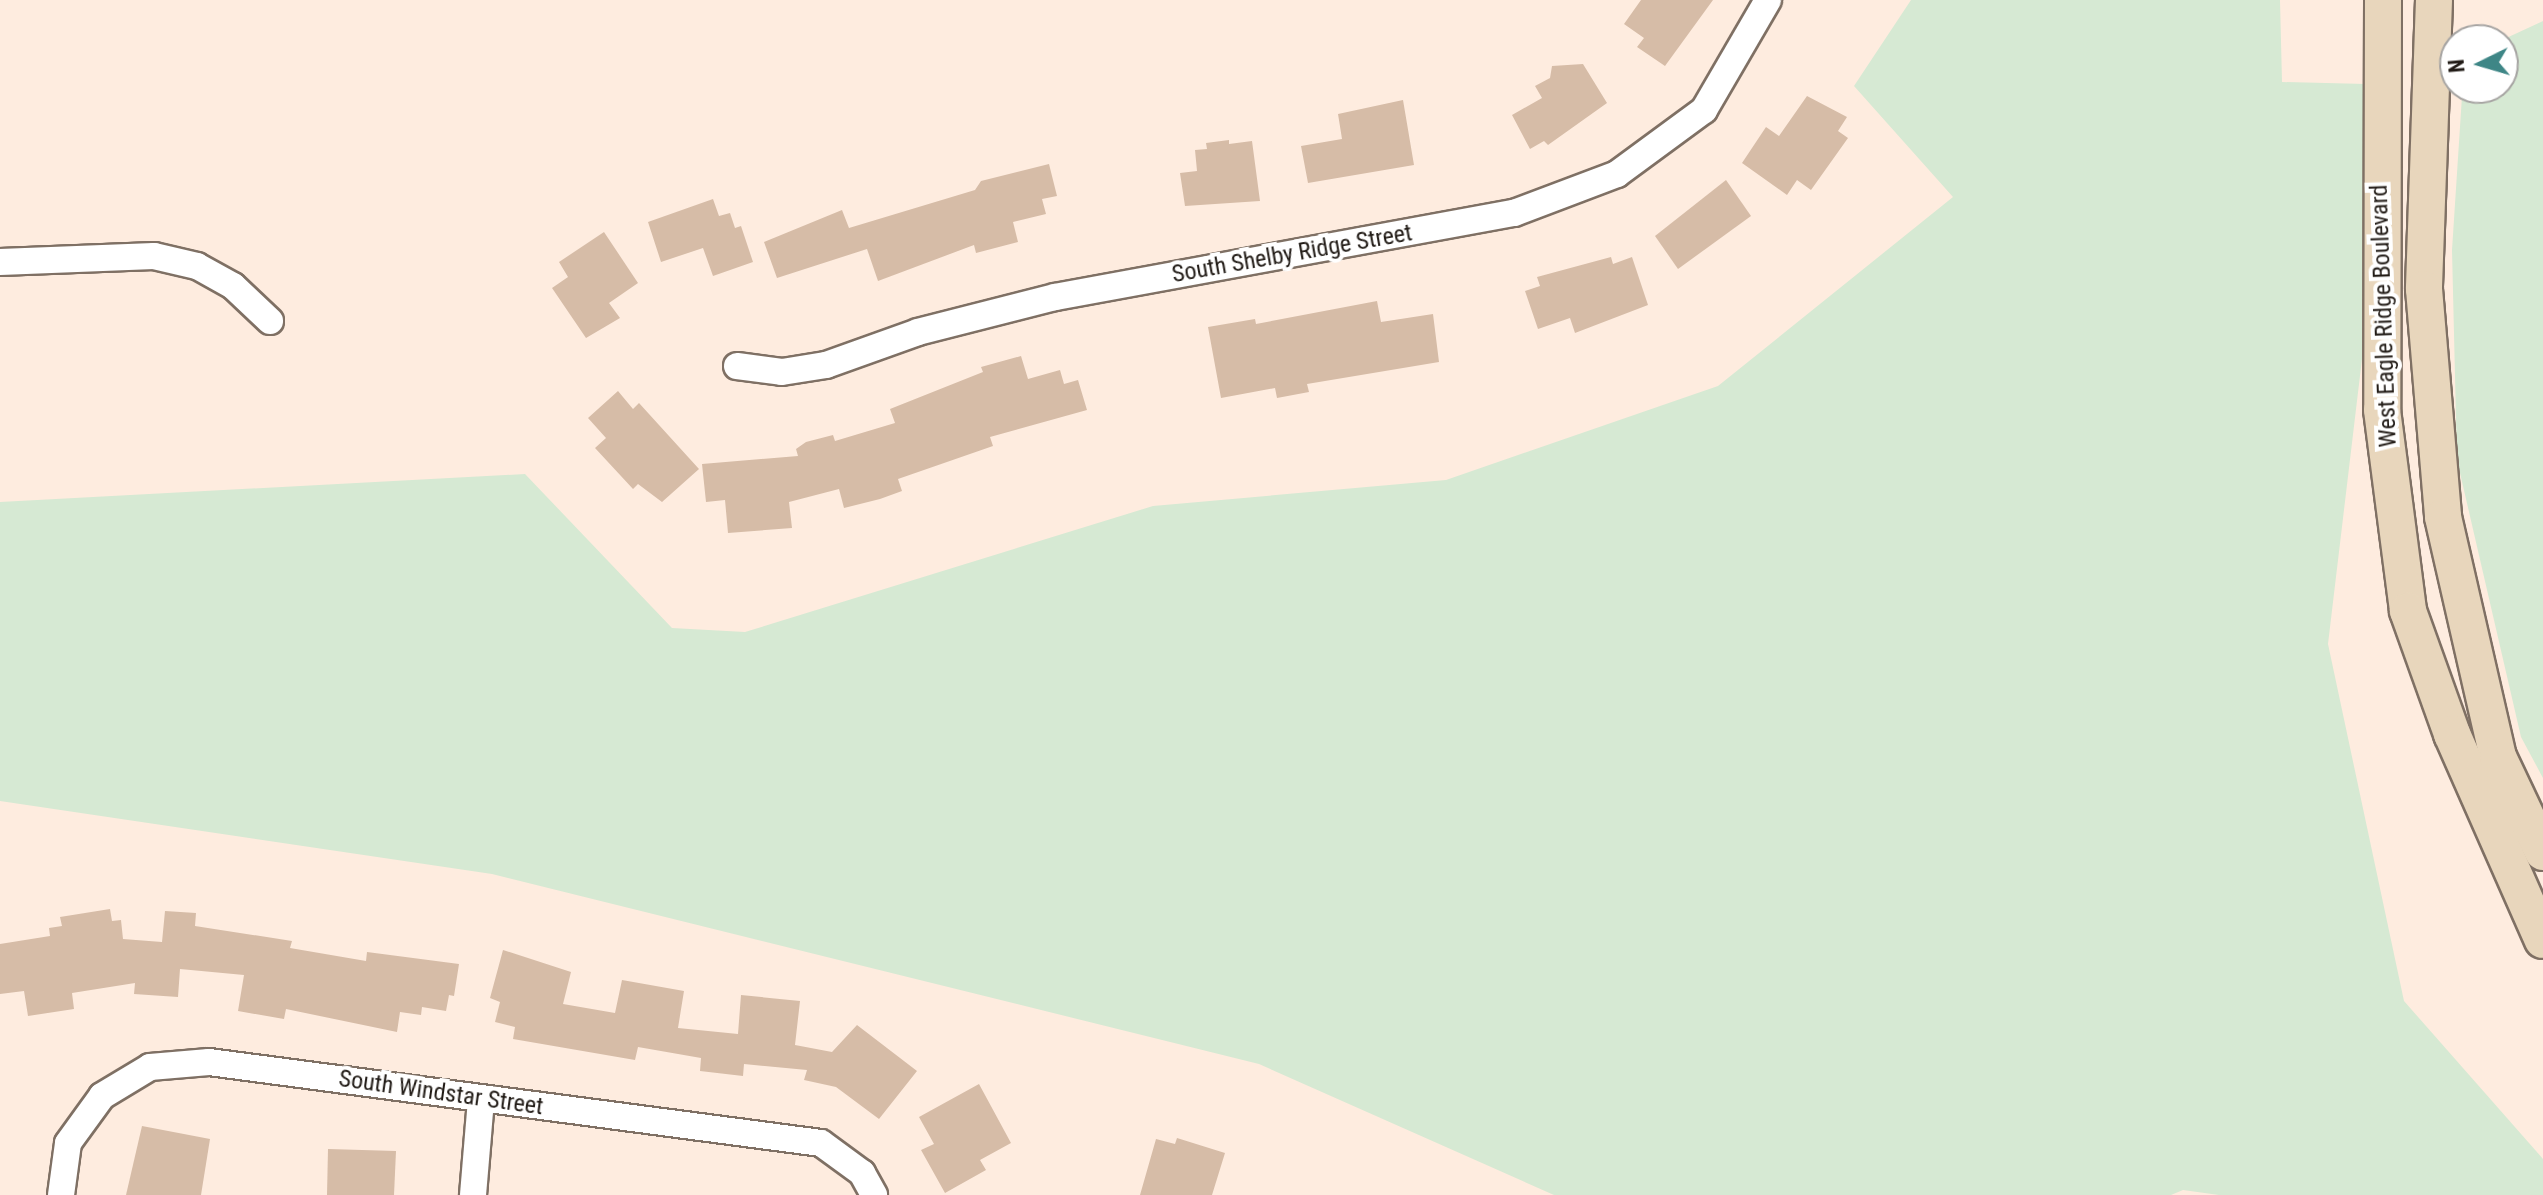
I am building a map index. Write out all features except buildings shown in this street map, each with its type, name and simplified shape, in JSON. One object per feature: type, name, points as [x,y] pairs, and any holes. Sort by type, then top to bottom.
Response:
[{"type":"street","name":"South Shelby Ridge Street","points":[[737,366],[782,372],[826,365],[918,332],[1055,297],[1514,213],[1617,174],[1704,110],[1768,0]]},
{"type":"street","name":"West Eagle Ridge Boulevard","points":[[2383,0],[2382,410],[2408,611],[2452,734],[2543,940]]},
{"type":"street","name":"West Eagle Ridge Boulevard","points":[[2434,0],[2424,289],[2443,517],[2498,757],[2543,852]]},
{"type":"street","points":[[0,262],[154,256],[209,273],[233,286],[270,321]]},
{"type":"street","name":"South Windstar Street","points":[[61,1195],[68,1143],[102,1096],[150,1067],[209,1062],[821,1143],[862,1173],[874,1195]]},
{"type":"street","points":[[473,1195],[481,1099]]},
{"type":"green space","points":[[1911,0],[2280,0],[2282,82],[2366,84],[2362,359],[2328,644],[2404,1001],[2543,1159],[2543,1195],[2219,1195],[2183,1190],[2171,1195],[1554,1195],[1259,1064],[492,874],[0,801],[0,502],[525,474],[672,628],[745,632],[1153,506],[1446,480],[1718,386],[1953,197],[1854,86]]},
{"type":"green space","points":[[2543,21],[2543,778],[2521,737],[2457,460],[2452,250],[2461,104],[2519,104],[2519,32]]}]
